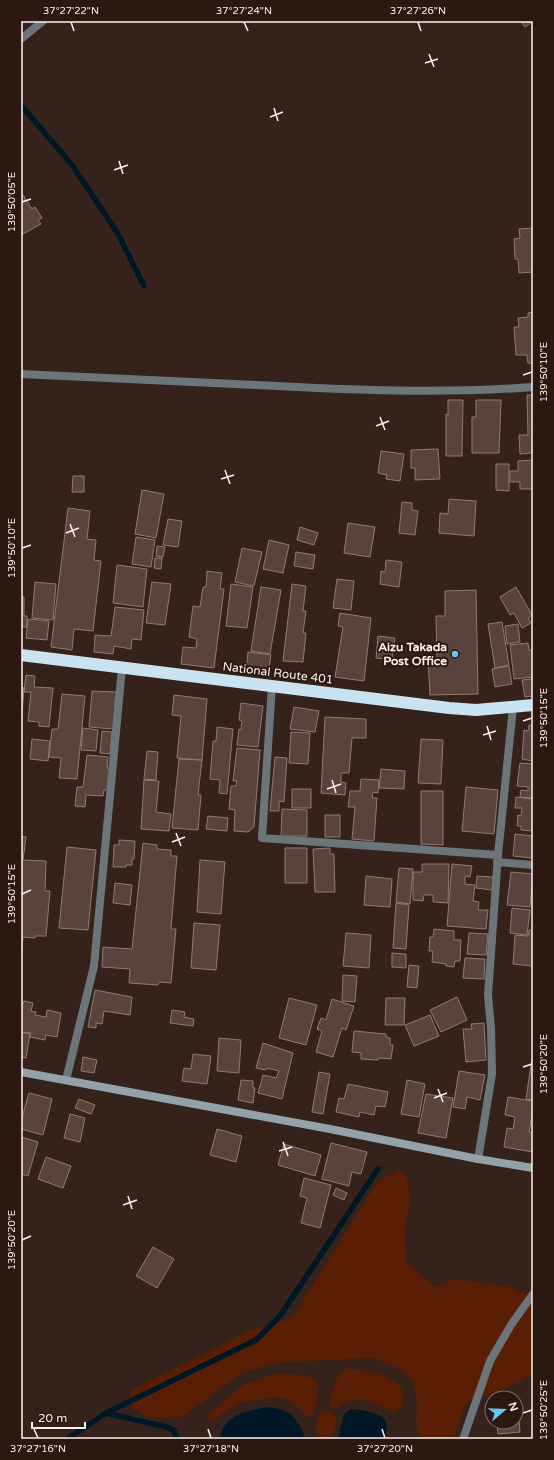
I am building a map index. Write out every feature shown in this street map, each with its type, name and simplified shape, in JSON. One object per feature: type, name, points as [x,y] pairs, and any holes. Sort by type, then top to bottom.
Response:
[{"type":"highway","name":"National Route 401","points":[[21,655],[449,708],[476,710],[533,705]]},
{"type":"street","points":[[21,39],[43,21]]},
{"type":"street","points":[[21,374],[341,390],[408,391],[533,387]]},
{"type":"street","points":[[66,1080],[94,966],[122,668]]},
{"type":"street","points":[[272,686],[262,838],[498,858],[533,865]]},
{"type":"street","points":[[478,1159],[492,1074],[491,1028],[488,995],[498,858],[513,707]]},
{"type":"street","points":[[21,1072],[330,1129],[478,1159],[533,1168]]},
{"type":"street","points":[[464,1439],[490,1361],[511,1325],[533,1294]]},
{"type":"shaded area","points":[[398,1170],[406,1174],[410,1198],[405,1229],[406,1262],[435,1287],[456,1279],[510,1287],[533,1298],[533,1375],[501,1390],[484,1390],[484,1396],[471,1400],[464,1407],[454,1439],[422,1439],[416,1423],[418,1407],[412,1380],[398,1368],[373,1358],[287,1362],[266,1365],[240,1374],[182,1417],[148,1417],[132,1408],[130,1394],[133,1389],[250,1330],[284,1321],[294,1315],[377,1182]]},
{"type":"shaded area","points":[[350,1368],[384,1376],[399,1385],[403,1392],[403,1400],[400,1408],[394,1412],[372,1403],[357,1400],[343,1404],[337,1409],[332,1408],[329,1403],[335,1382],[341,1373]]},
{"type":"shaded area","points":[[277,1374],[293,1374],[315,1379],[318,1389],[313,1414],[311,1416],[307,1416],[284,1398],[267,1398],[241,1403],[210,1421],[208,1418],[211,1412],[246,1383]]},
{"type":"shaded area","points":[[324,1411],[333,1413],[336,1419],[334,1430],[329,1439],[320,1439],[316,1432],[317,1417]]},
{"type":"water","points":[[266,1407],[282,1410],[292,1416],[296,1420],[306,1439],[220,1439],[222,1431],[231,1419],[243,1413]]},
{"type":"water","points":[[351,1409],[379,1415],[385,1420],[385,1439],[338,1439],[344,1414]]},
{"type":"building","points":[[521,21],[533,21],[533,24],[532,22],[525,27]]},
{"type":"building","points":[[21,192],[32,209],[35,207],[42,218],[38,220],[41,224],[21,235]]},
{"type":"building","points":[[533,228],[533,272],[519,273],[518,259],[515,259],[514,239],[520,238],[519,229]]},
{"type":"building","points":[[533,312],[533,363],[528,363],[527,355],[516,355],[514,327],[519,327],[518,318],[528,317],[528,313]]},
{"type":"building","points":[[527,395],[533,395],[533,453],[520,454],[519,435],[528,435]]},
{"type":"building","points":[[448,400],[463,400],[462,456],[446,456],[446,414],[448,415]]},
{"type":"building","points":[[476,400],[501,400],[499,453],[472,453],[472,417],[476,417]]},
{"type":"building","points":[[438,449],[440,479],[415,480],[415,468],[411,468],[411,450]]},
{"type":"building","points":[[381,451],[404,454],[400,481],[386,479],[387,475],[378,473]]},
{"type":"building","points":[[533,460],[533,489],[520,489],[520,482],[510,482],[510,471],[518,471],[518,461]]},
{"type":"building","points":[[496,464],[509,464],[509,491],[496,490]]},
{"type":"building","points":[[73,476],[84,476],[84,492],[72,492]]},
{"type":"building","points":[[142,490],[164,494],[156,538],[135,534]]},
{"type":"building","points":[[449,499],[476,501],[474,536],[439,533],[440,513],[448,514]]},
{"type":"building","points":[[402,502],[412,503],[412,510],[418,511],[415,535],[399,533]]},
{"type":"building","points":[[68,508],[90,511],[87,539],[96,540],[94,560],[101,561],[93,631],[74,629],[72,650],[51,647]]},
{"type":"building","points":[[168,519],[182,521],[178,547],[163,545]]},
{"type":"building","points":[[348,523],[375,527],[370,557],[344,553]]},
{"type":"building","points":[[300,527],[318,533],[314,545],[297,540]]},
{"type":"building","points":[[136,537],[155,540],[151,567],[132,564]]},
{"type":"building","points":[[269,540],[289,545],[283,573],[263,569]]},
{"type":"building","points":[[157,546],[165,547],[163,557],[156,556]]},
{"type":"building","points":[[242,548],[262,552],[254,586],[235,582]]},
{"type":"building","points":[[296,552],[315,555],[313,569],[294,566]]},
{"type":"building","points":[[155,558],[162,558],[161,569],[154,568]]},
{"type":"building","points":[[386,560],[402,562],[399,587],[380,584],[381,571],[385,572]]},
{"type":"building","points":[[117,565],[147,569],[143,607],[113,603]]},
{"type":"building","points":[[207,571],[222,573],[220,589],[224,589],[214,668],[181,664],[183,647],[196,648],[197,639],[189,637],[193,606],[200,607],[203,587],[206,587]]},
{"type":"building","points":[[337,579],[354,581],[351,610],[333,608]]},
{"type":"building","points":[[35,582],[56,584],[53,620],[32,618]]},
{"type":"building","points":[[152,582],[171,584],[165,625],[146,623]]},
{"type":"building","points":[[231,584],[253,587],[247,628],[226,626]]},
{"type":"building","points":[[292,584],[306,586],[303,611],[306,611],[303,633],[306,633],[303,662],[283,661]]},
{"type":"building","points":[[261,587],[281,590],[270,654],[251,651]]},
{"type":"building","points":[[516,587],[532,615],[528,618],[531,623],[522,628],[514,613],[510,615],[500,597]]},
{"type":"building","points":[[476,590],[478,694],[430,695],[428,659],[437,659],[436,616],[445,616],[445,591]]},
{"type":"building","points":[[21,597],[24,597],[24,616],[27,616],[27,627],[21,627]]},
{"type":"building","points":[[115,607],[144,610],[141,640],[132,639],[131,649],[114,646],[113,654],[94,652],[95,635],[111,636]]},
{"type":"building","points":[[340,613],[371,618],[364,681],[335,677],[343,627],[338,626]]},
{"type":"building","points":[[28,619],[49,621],[47,640],[26,638]]},
{"type":"building","points":[[502,622],[509,665],[495,668],[488,624]]},
{"type":"building","points":[[518,624],[520,642],[507,644],[505,626]]},
{"type":"building","points":[[378,636],[395,638],[392,660],[376,658]]},
{"type":"building","points":[[528,643],[529,650],[533,650],[533,677],[514,679],[510,645]]},
{"type":"building","points":[[248,652],[271,655],[268,675],[246,673]]},
{"type":"building","points":[[509,666],[512,684],[495,687],[492,669]]},
{"type":"building","points":[[26,675],[35,676],[34,687],[53,688],[49,727],[39,726],[39,722],[28,721],[31,692],[24,692]]},
{"type":"building","points":[[533,679],[533,696],[525,697],[522,680]]},
{"type":"building","points":[[21,687],[24,688],[21,727]]},
{"type":"building","points":[[92,691],[116,692],[113,729],[89,727]]},
{"type":"building","points":[[62,694],[85,696],[77,779],[59,778],[61,758],[49,757],[52,729],[58,729]]},
{"type":"building","points":[[174,695],[207,699],[202,760],[177,758],[181,716],[172,715]]},
{"type":"building","points":[[241,703],[263,706],[258,747],[237,745],[239,729],[241,730],[242,721],[239,720]]},
{"type":"building","points":[[294,707],[319,711],[315,732],[290,729]]},
{"type":"building","points":[[325,717],[366,719],[366,738],[352,738],[349,773],[341,773],[341,782],[346,783],[345,795],[321,793]]},
{"type":"building","points":[[529,725],[533,726],[533,761],[522,759],[524,730],[528,731]]},
{"type":"building","points":[[217,727],[233,729],[227,794],[219,793],[220,780],[210,779],[213,741],[216,741]]},
{"type":"building","points":[[83,728],[98,730],[96,751],[81,750]]},
{"type":"building","points":[[102,731],[112,732],[110,754],[100,753]]},
{"type":"building","points":[[291,732],[310,733],[308,764],[289,763]]},
{"type":"building","points":[[32,739],[50,741],[48,761],[30,759]]},
{"type":"building","points":[[421,739],[443,740],[441,784],[418,783]]},
{"type":"building","points":[[237,748],[260,750],[254,827],[248,832],[234,831],[235,810],[229,809],[231,786],[236,786],[237,781],[233,781]]},
{"type":"building","points":[[147,751],[158,752],[156,780],[144,779]]},
{"type":"building","points":[[87,755],[108,757],[107,768],[110,768],[108,790],[104,790],[103,796],[86,795],[85,807],[75,806],[77,787],[83,787]]},
{"type":"building","points":[[275,757],[287,758],[284,802],[279,801],[279,811],[270,811]]},
{"type":"building","points":[[179,759],[202,760],[198,795],[201,795],[198,830],[172,828]]},
{"type":"building","points":[[520,763],[533,764],[533,798],[520,797],[521,790],[528,791],[528,787],[517,786]]},
{"type":"building","points":[[381,769],[405,771],[404,789],[379,788]]},
{"type":"building","points":[[361,779],[379,780],[378,793],[373,792],[372,798],[377,798],[374,841],[352,839],[355,807],[348,807],[350,791],[360,791]]},
{"type":"building","points":[[144,780],[159,781],[156,812],[171,814],[169,831],[141,829]]},
{"type":"building","points":[[466,787],[498,790],[494,834],[462,831]]},
{"type":"building","points":[[292,789],[311,789],[311,808],[292,808]]},
{"type":"building","points":[[421,791],[443,791],[443,845],[421,844]]},
{"type":"building","points":[[516,797],[533,799],[533,831],[521,830],[521,826],[517,826],[518,815],[521,816],[522,808],[515,808]]},
{"type":"building","points":[[282,809],[307,810],[307,836],[281,836]]},
{"type":"building","points":[[325,815],[340,815],[340,837],[325,837]]},
{"type":"building","points":[[208,816],[228,818],[227,831],[206,829]]},
{"type":"building","points":[[515,834],[533,836],[533,858],[513,856]]},
{"type":"building","points":[[21,836],[26,837],[23,860],[46,861],[45,891],[50,891],[46,936],[35,936],[35,938],[23,937],[21,959]]},
{"type":"building","points":[[119,840],[135,841],[134,859],[132,859],[132,865],[126,865],[126,867],[113,867],[114,845],[119,845]]},
{"type":"building","points":[[143,843],[157,845],[157,849],[171,850],[171,856],[177,856],[171,929],[176,929],[171,983],[159,982],[158,985],[129,983],[130,969],[102,967],[103,947],[132,949]]},
{"type":"building","points":[[67,847],[96,850],[88,930],[59,928]]},
{"type":"building","points":[[285,848],[307,848],[307,883],[285,883]]},
{"type":"building","points":[[330,848],[330,854],[334,854],[335,892],[315,892],[313,849]]},
{"type":"building","points":[[200,860],[225,862],[221,914],[197,912]]},
{"type":"building","points":[[422,864],[449,864],[448,903],[433,902],[433,895],[424,895],[423,901],[413,900],[413,872],[422,872]]},
{"type":"building","points":[[452,864],[472,866],[470,877],[465,876],[465,884],[475,885],[473,901],[479,902],[478,910],[488,910],[486,929],[447,926]]},
{"type":"building","points":[[399,868],[413,869],[410,904],[396,902]]},
{"type":"building","points":[[511,872],[533,874],[530,907],[507,905]]},
{"type":"building","points":[[366,876],[392,879],[390,907],[364,905]]},
{"type":"building","points":[[477,876],[493,877],[492,890],[476,888]]},
{"type":"building","points":[[115,883],[132,885],[130,905],[113,903]]},
{"type":"building","points":[[396,903],[409,905],[406,949],[393,948]]},
{"type":"building","points":[[512,908],[530,910],[527,935],[510,933]]},
{"type":"building","points":[[194,923],[220,925],[216,970],[191,968]]},
{"type":"building","points":[[434,929],[454,931],[454,940],[461,940],[460,961],[455,961],[454,967],[432,962],[433,951],[429,951],[430,937],[433,937]]},
{"type":"building","points":[[529,930],[533,930],[533,966],[513,964],[515,935],[528,936]]},
{"type":"building","points":[[346,933],[371,935],[369,968],[343,966]]},
{"type":"building","points":[[469,933],[488,934],[486,955],[467,954]]},
{"type":"building","points":[[392,953],[406,954],[406,968],[392,967]]},
{"type":"building","points":[[465,958],[485,959],[484,979],[463,978]]},
{"type":"building","points":[[409,965],[419,966],[417,988],[407,987]]},
{"type":"building","points":[[343,975],[357,976],[355,1002],[342,1001]]},
{"type":"building","points":[[95,990],[132,997],[130,1015],[104,1011],[102,1024],[96,1023],[96,1028],[88,1027]]},
{"type":"building","points":[[457,997],[467,1020],[441,1032],[430,1010]]},
{"type":"building","points":[[289,998],[317,1005],[306,1045],[279,1038]]},
{"type":"building","points":[[386,998],[405,998],[404,1025],[385,1025]]},
{"type":"building","points":[[332,999],[354,1006],[346,1030],[342,1028],[333,1057],[316,1052],[322,1031],[317,1029],[321,1018],[326,1020]]},
{"type":"building","points":[[24,1001],[33,1003],[31,1011],[36,1012],[35,1015],[46,1017],[47,1010],[61,1013],[57,1037],[46,1035],[45,1040],[30,1037],[31,1033],[21,1032],[21,1005],[22,1006]]},
{"type":"building","points":[[172,1010],[185,1012],[184,1017],[194,1019],[193,1026],[170,1023]]},
{"type":"building","points":[[430,1015],[439,1036],[414,1046],[405,1025]]},
{"type":"building","points":[[484,1023],[486,1060],[466,1062],[463,1029],[472,1029],[471,1024]]},
{"type":"building","points":[[354,1031],[386,1034],[386,1037],[390,1038],[390,1045],[393,1045],[391,1059],[361,1059],[361,1053],[352,1052]]},
{"type":"building","points":[[21,1032],[30,1034],[26,1058],[21,1057]]},
{"type":"building","points":[[219,1038],[241,1040],[239,1073],[217,1071]]},
{"type":"building","points":[[263,1043],[293,1053],[282,1099],[258,1093],[263,1075],[276,1078],[279,1071],[267,1068],[266,1070],[256,1068]]},
{"type":"building","points":[[193,1054],[211,1056],[207,1084],[182,1081],[184,1068],[191,1069]]},
{"type":"building","points":[[83,1057],[97,1060],[94,1073],[81,1071]]},
{"type":"building","points":[[533,1058],[533,1100],[526,1099]]},
{"type":"building","points":[[459,1071],[485,1075],[480,1100],[467,1097],[465,1109],[453,1107]]},
{"type":"building","points":[[319,1072],[330,1074],[323,1114],[312,1112]]},
{"type":"building","points":[[241,1080],[253,1081],[253,1088],[255,1088],[253,1103],[238,1100]]},
{"type":"building","points":[[407,1080],[425,1084],[419,1117],[401,1114]]},
{"type":"building","points":[[348,1084],[388,1092],[385,1107],[376,1106],[374,1115],[360,1112],[359,1117],[336,1112],[339,1098],[344,1099]]},
{"type":"building","points":[[29,1093],[52,1099],[43,1135],[21,1129],[21,1121]]},
{"type":"building","points":[[426,1094],[453,1098],[446,1138],[418,1133]]},
{"type":"building","points":[[508,1097],[533,1101],[533,1120],[531,1120],[529,1132],[533,1133],[533,1152],[504,1147],[507,1128],[513,1129],[515,1117],[505,1115]]},
{"type":"building","points":[[79,1099],[95,1105],[91,1114],[75,1108]]},
{"type":"building","points":[[70,1114],[85,1118],[80,1142],[64,1138]]},
{"type":"building","points":[[217,1129],[242,1136],[236,1162],[210,1155]]},
{"type":"building","points":[[21,1137],[38,1142],[28,1176],[21,1174]]},
{"type":"building","points":[[331,1143],[367,1152],[361,1174],[352,1172],[349,1186],[322,1179]]},
{"type":"building","points":[[284,1144],[321,1155],[315,1176],[278,1165]]},
{"type":"building","points":[[46,1157],[71,1166],[63,1188],[38,1179]]},
{"type":"building","points":[[304,1178],[331,1185],[320,1228],[301,1223],[307,1198],[300,1196]]},
{"type":"building","points":[[336,1188],[347,1193],[344,1200],[333,1195]]},
{"type":"building","points":[[153,1247],[174,1259],[157,1288],[136,1276]]},
{"type":"building","points":[[498,1430],[520,1430],[520,1432],[498,1434]]},
{"type":"waterway","points":[[21,105],[72,165],[117,232],[144,286]]},
{"type":"waterway","points":[[67,1439],[106,1413],[256,1340],[280,1316],[378,1169]]},
{"type":"waterway","points":[[106,1413],[170,1428],[174,1431],[177,1439]]},
{"type":"place","name":"Aizu Takada Post Office","points":[[455,654]]}]
